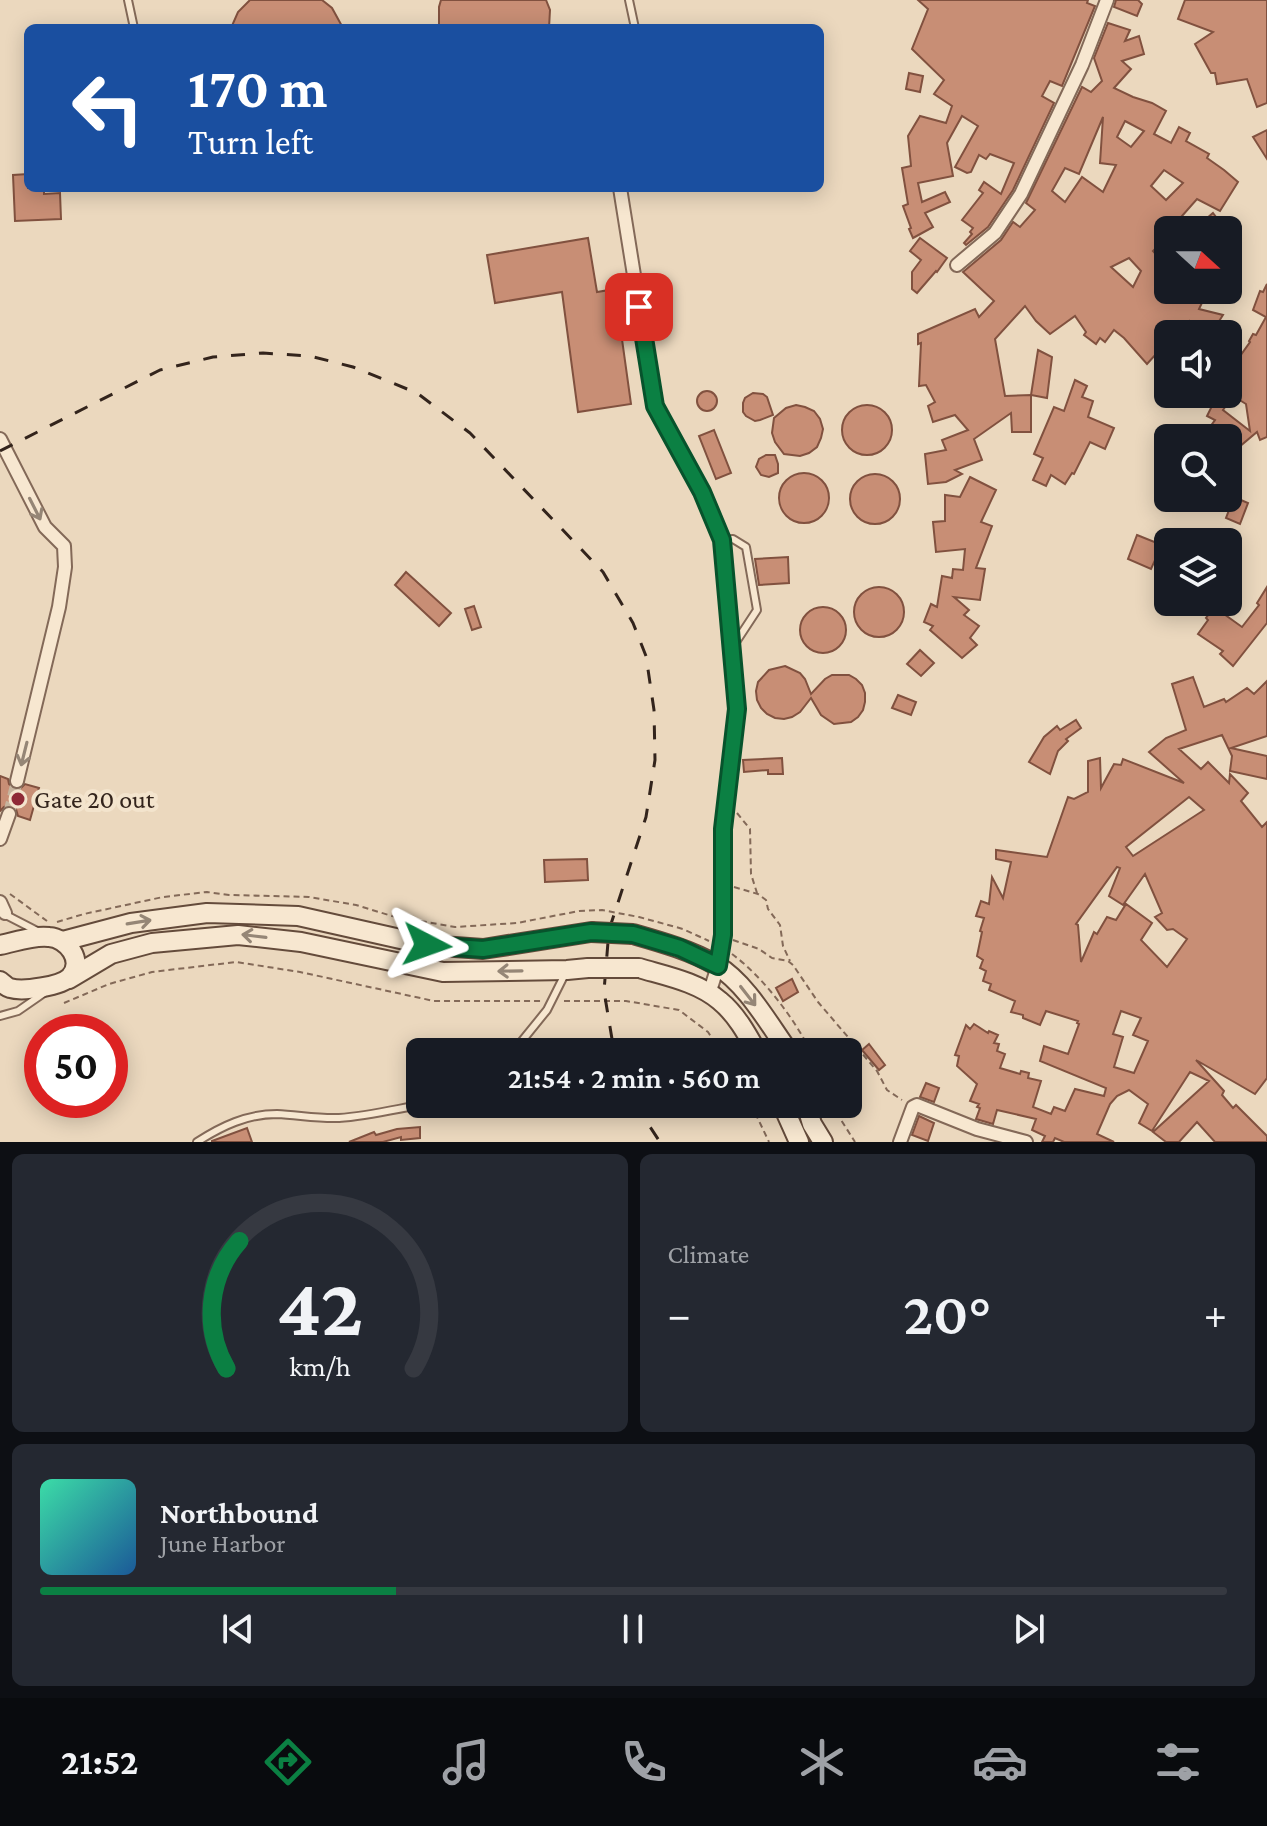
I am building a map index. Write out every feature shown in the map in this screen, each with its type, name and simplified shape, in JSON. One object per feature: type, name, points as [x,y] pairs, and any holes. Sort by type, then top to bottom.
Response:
[{"type":"main road","points":[[0,945],[55,939],[131,923],[207,913],[298,916],[427,945],[483,949],[591,932],[633,934],[680,948],[718,966],[740,986],[779,1038]]},
{"type":"main road","points":[[1,983],[15,989],[34,988],[63,981],[111,954],[152,943],[238,935],[301,942],[443,972],[639,968],[690,984],[722,1002],[749,1038]]},
{"type":"main road","points":[[55,939],[69,946],[74,958],[73,973],[63,981]]},
{"type":"main road","points":[[788,1118],[799,1142]]},
{"type":"main road","points":[[810,1118],[823,1142]]},
{"type":"street","points":[[957,265],[995,233],[1021,194],[1074,83],[1107,0]]},
{"type":"street","points":[[621,192],[655,406],[702,492],[722,540],[737,709],[723,829],[722,941],[709,994]]},
{"type":"street","points":[[0,439],[45,527],[64,546],[65,567],[59,607],[17,781]]},
{"type":"street","points":[[0,839],[9,814]]},
{"type":"street","points":[[900,1142],[914,1105],[977,1129],[1026,1142]]},
{"type":"lane","points":[[128,0],[133,24]]},
{"type":"lane","points":[[629,0],[634,24]]},
{"type":"lane","points":[[722,540],[733,539],[746,547],[757,610],[732,648]]},
{"type":"lane","points":[[2,904],[55,939]]},
{"type":"lane","points":[[524,1038],[547,1010],[567,970]]},
{"type":"lane","points":[[0,1016],[18,1011],[63,981]]},
{"type":"lane","points":[[197,1142],[221,1126],[244,1118],[274,1114],[336,1118],[406,1108]]},
{"type":"path","points":[[728,786],[732,806],[750,829],[751,874],[758,894]]},
{"type":"path","points":[[722,874],[733,886],[766,900],[768,909],[780,925],[787,957],[818,1002],[877,1071],[887,1090],[913,1108]]},
{"type":"path","points":[[2,904],[41,915],[50,923],[163,897],[207,892],[309,897],[455,927],[517,923],[579,911],[602,910],[639,917],[765,952],[772,958],[793,965]]},
{"type":"path","points":[[722,941],[764,985],[803,1038]]},
{"type":"path","points":[[64,1003],[109,984],[152,972],[236,962],[300,972],[434,1001],[626,1001],[679,1010],[712,1038]]},
{"type":"path","points":[[758,1118],[769,1142]]},
{"type":"path","points":[[840,1118],[855,1142]]},
{"type":"building","points":[[250,0],[322,0],[332,8],[341,24],[233,24],[238,12]]},
{"type":"building","points":[[441,0],[546,0],[550,10],[549,24],[439,24]]},
{"type":"building","points":[[918,0],[1088,0],[1087,3],[1095,6],[1062,86],[1050,81],[1042,96],[1054,103],[1013,190],[988,227],[966,245],[964,243],[973,228],[962,220],[983,193],[979,190],[984,182],[1001,194],[1014,163],[990,154],[986,159],[979,155],[971,172],[955,167],[978,126],[962,116],[947,143],[953,176],[918,183],[922,202],[945,192],[950,202],[925,213],[933,227],[913,238],[903,206],[908,204],[902,168],[911,166],[908,136],[920,116],[946,123],[952,106],[934,94],[944,80],[912,49],[928,9]]},
{"type":"building","points":[[1116,0],[1138,0],[1142,4],[1137,16],[1114,7]]},
{"type":"building","points":[[1185,0],[1267,0],[1267,103],[1257,107],[1247,79],[1217,84],[1215,73],[1211,73],[1195,44],[1213,32],[1178,19]]},
{"type":"building","points":[[1108,23],[1130,30],[1125,41],[1139,36],[1144,54],[1122,61],[1131,69],[1114,88],[1166,111],[1154,134],[1171,143],[1179,127],[1190,133],[1186,141],[1209,154],[1207,158],[1238,182],[1220,211],[1197,199],[1182,216],[1154,216],[1154,304],[1201,304],[1199,309],[1223,315],[1220,320],[1154,320],[1154,356],[1147,364],[1114,330],[1105,342],[1100,338],[1096,344],[1084,335],[1086,332],[1075,316],[1050,334],[1025,306],[995,339],[1005,396],[1031,395],[1031,432],[1012,432],[1011,413],[974,439],[982,460],[955,470],[962,474],[946,482],[928,484],[925,454],[946,450],[942,440],[968,430],[955,415],[933,422],[928,406],[935,402],[926,385],[919,386],[921,343],[918,344],[918,334],[975,309],[979,317],[994,301],[963,272],[1001,240],[1013,222],[1020,227],[1035,210],[1026,203],[1082,87],[1091,92],[1102,81],[1094,58]],"holes":[[[1103,117],[1100,163],[1116,165],[1103,192],[1082,177],[1065,202],[1052,191],[1065,168],[1079,174]],[[1125,121],[1144,131],[1131,147],[1117,137]],[[1164,170],[1183,183],[1166,200],[1151,186]],[[1129,258],[1141,271],[1133,287],[1111,267]]]},
{"type":"building","points":[[909,73],[923,76],[920,92],[906,89]]},
{"type":"building","points":[[1267,130],[1267,159],[1253,137]]},
{"type":"building","points":[[24,174],[24,192],[60,193],[61,219],[15,221],[13,175]]},
{"type":"building","points":[[588,238],[597,292],[615,289],[631,404],[578,412],[562,292],[495,303],[487,255]]},
{"type":"building","points":[[920,238],[947,258],[917,293],[912,289],[912,272],[921,260],[910,251]]},
{"type":"building","points":[[1267,284],[1267,437],[1260,440],[1257,432],[1242,444],[1242,425],[1250,431],[1246,404],[1242,402],[1242,353],[1266,317],[1253,310],[1260,291],[1263,292]]},
{"type":"building","points":[[1038,350],[1052,357],[1047,398],[1031,395]]},
{"type":"building","points":[[1075,380],[1087,386],[1082,397],[1093,401],[1088,417],[1114,428],[1105,449],[1090,442],[1074,474],[1065,484],[1051,475],[1046,486],[1033,480],[1043,458],[1034,454],[1054,407],[1064,411]]},
{"type":"building","points":[[707,391],[714,394],[717,401],[714,408],[707,411],[700,408],[697,401],[700,394]]},
{"type":"building","points":[[753,393],[767,397],[773,415],[755,421],[746,416],[743,403]]},
{"type":"building","points":[[796,405],[814,411],[823,429],[817,447],[800,456],[784,454],[772,433],[774,418],[786,408]]},
{"type":"building","points":[[867,405],[885,412],[892,430],[885,448],[867,455],[849,448],[842,430],[849,412]]},
{"type":"building","points":[[1211,408],[1224,408],[1223,410],[1241,424],[1212,424],[1215,420],[1207,416]]},
{"type":"building","points":[[714,430],[731,473],[716,479],[699,436]]},
{"type":"building","points":[[775,455],[778,464],[778,473],[769,477],[761,475],[756,467],[759,459]]},
{"type":"building","points":[[804,473],[822,480],[829,498],[822,516],[804,523],[786,516],[779,498],[786,480]]},
{"type":"building","points":[[875,474],[893,481],[900,499],[893,517],[875,524],[857,517],[850,499],[857,481]]},
{"type":"building","points":[[970,477],[996,490],[981,522],[992,526],[976,568],[985,569],[980,600],[954,597],[969,610],[964,615],[979,626],[970,638],[977,645],[962,658],[930,630],[933,626],[924,622],[931,604],[937,607],[942,576],[952,578],[953,569],[963,570],[965,549],[936,552],[933,522],[945,521],[945,495],[960,497]]},
{"type":"building","points":[[1242,500],[1248,503],[1240,524],[1226,518],[1228,512],[1242,512]]},
{"type":"building","points":[[1137,535],[1154,542],[1151,569],[1128,559]]},
{"type":"building","points":[[788,557],[789,583],[759,585],[755,559]]},
{"type":"building","points":[[406,572],[451,613],[439,626],[395,585]]},
{"type":"building","points":[[879,587],[897,594],[904,612],[897,630],[879,637],[861,630],[854,612],[861,594]]},
{"type":"building","points":[[1267,587],[1267,623],[1233,666],[1220,654],[1223,651],[1198,634],[1207,616],[1227,616],[1242,627],[1259,605],[1257,603]]},
{"type":"building","points":[[474,606],[481,627],[472,630],[465,609]]},
{"type":"building","points":[[823,607],[832,608],[839,614],[845,621],[845,639],[839,646],[832,652],[823,653],[814,652],[807,646],[801,639],[800,630],[801,621],[807,614],[814,608]]},
{"type":"building","points":[[920,650],[934,663],[921,676],[907,664]]},
{"type":"building","points":[[785,666],[800,673],[811,694],[832,675],[849,675],[862,685],[865,693],[863,710],[851,722],[834,724],[821,715],[811,698],[792,717],[775,718],[767,714],[757,700],[758,682],[769,670]]},
{"type":"building","points":[[1193,677],[1204,707],[1224,699],[1226,702],[1247,688],[1254,694],[1267,681],[1267,736],[1231,748],[1267,756],[1267,779],[1230,771],[1232,756],[1222,735],[1179,749],[1201,769],[1208,762],[1229,783],[1230,774],[1248,793],[1241,801],[1262,827],[1267,822],[1267,1078],[1255,1094],[1196,1060],[1224,1091],[1222,1095],[1233,1108],[1236,1105],[1267,1136],[1267,1142],[1215,1142],[1197,1122],[1179,1142],[1166,1142],[1153,1132],[1209,1081],[1190,1072],[1152,1131],[1139,1123],[1148,1104],[1129,1090],[1117,1096],[1110,1104],[1097,1134],[1114,1142],[1064,1142],[1055,1138],[1053,1142],[1042,1142],[1045,1136],[1032,1130],[1036,1119],[997,1110],[993,1124],[976,1119],[979,1104],[970,1101],[977,1084],[957,1066],[959,1056],[955,1055],[966,1025],[970,1029],[974,1024],[998,1035],[994,1043],[999,1044],[997,1051],[1005,1054],[1000,1068],[1020,1074],[1021,1071],[1029,1073],[1028,1078],[1041,1081],[1033,1107],[1051,1114],[1054,1107],[1065,1111],[1075,1089],[1104,1096],[1106,1088],[1040,1061],[1044,1046],[1068,1054],[1078,1021],[1046,1011],[1040,1025],[1011,1012],[1015,1001],[989,990],[991,984],[983,981],[986,971],[980,968],[983,960],[977,956],[984,918],[976,916],[981,901],[989,904],[992,877],[1003,898],[1011,862],[996,859],[996,850],[1047,857],[1068,797],[1074,799],[1088,792],[1088,761],[1100,758],[1101,788],[1114,764],[1121,765],[1123,759],[1184,783],[1149,752],[1166,738],[1186,730],[1172,684]],"holes":[[[1189,797],[1204,810],[1133,856],[1126,847]],[[1117,867],[1120,868],[1109,896],[1123,905],[1145,874],[1162,913],[1155,917],[1167,930],[1173,929],[1187,939],[1167,967],[1141,940],[1152,923],[1126,904],[1116,920],[1107,917],[1097,934],[1094,932],[1081,962],[1076,924]],[[1121,1011],[1141,1018],[1133,1035],[1148,1041],[1134,1073],[1114,1067],[1123,1037],[1113,1034]]]},
{"type":"building","points":[[898,695],[916,702],[911,715],[892,708]]},
{"type":"building","points":[[1076,720],[1081,728],[1066,739],[1068,741],[1058,751],[1050,774],[1029,762],[1044,737],[1057,726],[1060,730]]},
{"type":"building","points":[[782,758],[783,774],[768,774],[768,770],[744,772],[743,760]]},
{"type":"building","name":"Gate 20 out","points":[[0,776],[8,779],[14,789],[20,789],[25,784],[39,788],[30,820],[18,816],[11,805],[0,811]]},
{"type":"building","points":[[587,859],[588,880],[545,882],[544,860]]},
{"type":"building","points":[[792,979],[798,992],[783,1001],[776,988]]},
{"type":"building","points":[[869,1044],[885,1065],[879,1070],[862,1050]]},
{"type":"building","points":[[926,1083],[939,1088],[934,1102],[920,1097]]},
{"type":"building","points":[[919,1116],[934,1123],[928,1141],[912,1135]]},
{"type":"building","points":[[420,1127],[420,1138],[349,1142],[374,1132],[376,1135]]},
{"type":"building","points":[[247,1128],[252,1142],[212,1142],[212,1141]]},
{"type":"tunnel","points":[[9,814],[17,781]]},
{"type":"railway","points":[[0,451],[160,370],[213,357],[263,353],[310,356],[353,367],[417,393],[470,433],[603,572],[633,623],[646,656],[654,710],[655,760],[646,817],[609,930],[604,991],[612,1038]]},
{"type":"railway","points":[[644,1118],[660,1142]]},
{"type":"place","name":"Gate 20 out","points":[[18,799]]},
{"type":"route","points":[[427,945],[483,949],[591,932],[633,934],[680,948],[718,966],[723,935],[723,829],[737,709],[722,540],[702,492],[655,406],[639,307]]}]
